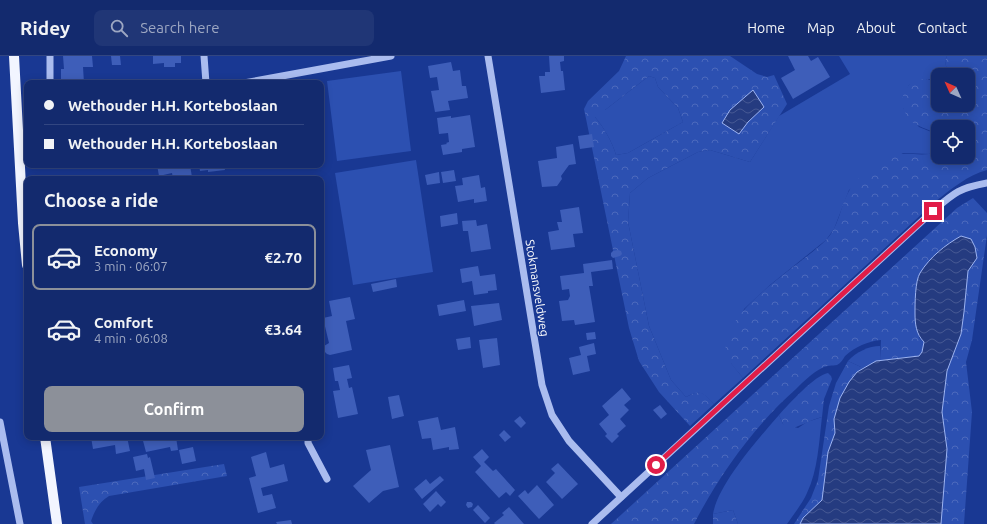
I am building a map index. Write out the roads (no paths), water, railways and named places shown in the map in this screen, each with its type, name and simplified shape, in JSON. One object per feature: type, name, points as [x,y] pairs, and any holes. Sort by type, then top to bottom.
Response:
[{"type":"main road","points":[[14,56],[24,234]]},
{"type":"main road","points":[[45,440],[57,524]]},
{"type":"street","points":[[50,56],[50,80]]},
{"type":"street","points":[[204,56],[206,80]]},
{"type":"street","points":[[260,80],[391,56]]},
{"type":"street","name":"Stokmansveldweg","points":[[488,56],[542,385],[552,415],[569,441],[622,497]]},
{"type":"street","points":[[592,524],[933,211],[953,194],[963,188],[987,183]]},
{"type":"street","points":[[0,422],[20,524]]},
{"type":"street","points":[[308,440],[308,443],[327,479]]},
{"type":"water","points":[[753,90],[764,107],[748,122],[739,134],[722,123],[730,110]]},
{"type":"water","points":[[961,236],[971,239],[975,247],[977,258],[968,271],[961,334],[947,371],[942,412],[947,449],[941,524],[800,524],[803,518],[822,500],[828,452],[835,433],[834,419],[840,398],[849,382],[857,372],[876,361],[919,356],[922,352],[924,342],[918,332],[915,317],[918,277],[933,257],[949,243]]}]
